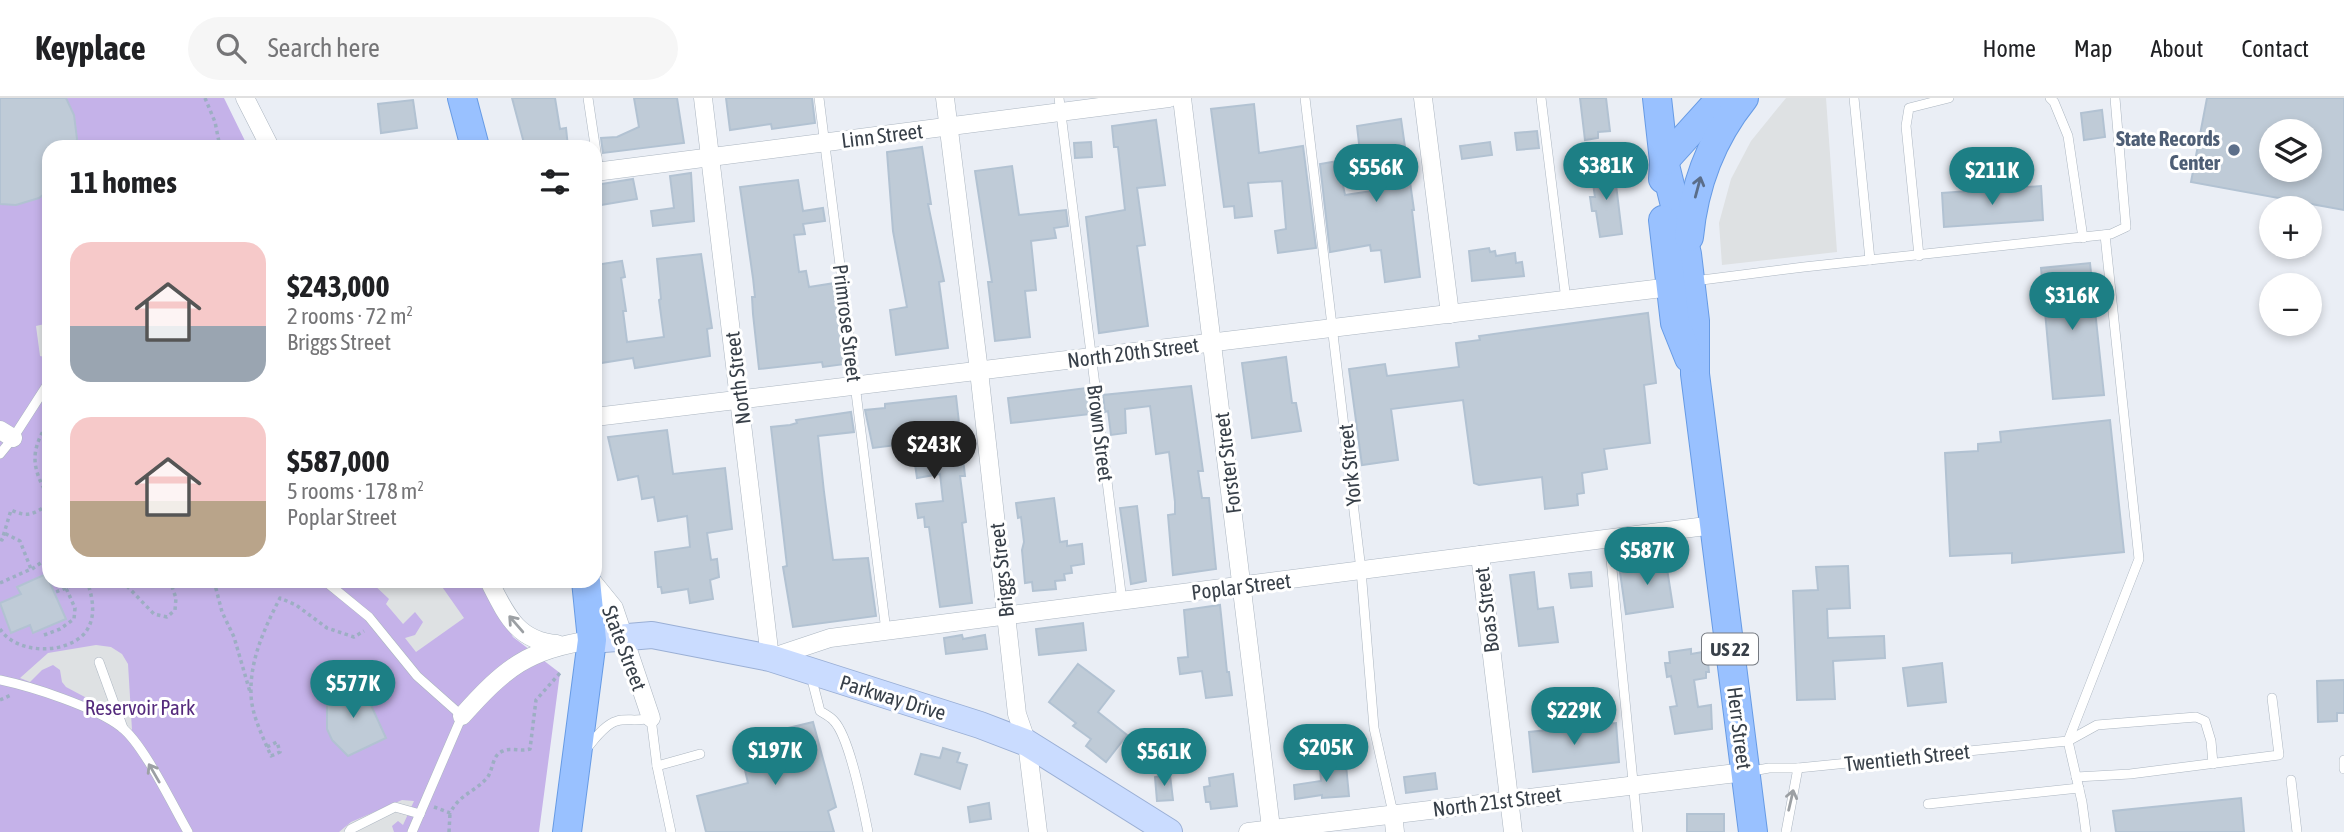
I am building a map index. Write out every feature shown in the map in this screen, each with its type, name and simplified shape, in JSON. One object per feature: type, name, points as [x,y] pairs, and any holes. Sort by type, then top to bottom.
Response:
[{"type":"main road","points":[[462,98],[473,140]]},
{"type":"main road","name":"Herr Street","points":[[1657,98],[1664,161],[1683,274],[1695,321],[1695,374],[1753,832]]},
{"type":"main road","points":[[1664,161],[1721,98]]},
{"type":"main road","name":"US 22","points":[[1683,274],[1696,194],[1708,157],[1725,125],[1744,98]]},
{"type":"main road","name":"State Street","points":[[567,832],[592,640],[587,588]]},
{"type":"street","points":[[245,98],[266,140]]},
{"type":"street","name":"North Street","points":[[703,98],[770,658]]},
{"type":"street","name":"Briggs Street","points":[[945,98],[1017,714],[1027,743],[1038,832]]},
{"type":"street","name":"Linn Street","points":[[602,171],[949,127],[1060,105],[1169,98]]},
{"type":"street","name":"Forster Street","points":[[1182,98],[1271,828]]},
{"type":"street","points":[[1423,98],[1450,314]]},
{"type":"street","name":"North 20th Street","points":[[602,416],[1566,300],[1683,274]]},
{"type":"street","name":"Poplar Street","points":[[770,658],[830,638],[1714,525]]},
{"type":"street","name":"Boas Street","points":[[1480,555],[1513,832]]},
{"type":"street","points":[[493,588],[519,631],[541,643],[561,645]]},
{"type":"street","name":"State Street","points":[[598,588],[614,608],[651,718]]},
{"type":"street","name":"Parkway Drive","points":[[592,640],[652,635],[770,658],[980,725],[1027,743],[1169,832]]},
{"type":"street","points":[[462,716],[500,675],[516,663],[561,645],[592,640]]},
{"type":"street","name":"North 21st Street","points":[[1248,832],[1745,772]]},
{"type":"street","name":"York Street","points":[[1393,813],[1395,832]]},
{"type":"lane","points":[[588,98],[593,140]]},
{"type":"lane","name":"Primrose Street","points":[[819,98],[886,631]]},
{"type":"lane","name":"York Street","points":[[1305,98],[1361,570],[1374,728],[1393,813]]},
{"type":"lane","points":[[1541,98],[1566,300]]},
{"type":"lane","points":[[1854,98],[1870,260]]},
{"type":"lane","points":[[1919,256],[1906,126],[1909,108],[1949,98]]},
{"type":"lane","points":[[2050,98],[2068,136],[2082,238]]},
{"type":"lane","points":[[1683,274],[1919,256],[2111,234],[2126,227],[2115,98]]},
{"type":"lane","name":"Brown Street","points":[[1060,105],[1122,601]]},
{"type":"lane","points":[[2086,832],[2068,741],[2139,559],[2105,235]]},
{"type":"lane","points":[[0,454],[7,434],[42,391]]},
{"type":"lane","points":[[1609,539],[1638,832]]},
{"type":"lane","points":[[333,588],[375,624],[417,676],[462,716],[412,832]]},
{"type":"lane","points":[[99,662],[123,728],[145,758],[188,832]]},
{"type":"lane","points":[[810,672],[820,711],[835,722],[844,740],[860,790],[869,832]]},
{"type":"lane","points":[[0,680],[27,686],[101,715],[123,728]]},
{"type":"lane","points":[[2076,777],[2130,774],[2279,755],[2272,698]]},
{"type":"lane","points":[[2068,741],[2097,725],[2196,717],[2205,721],[2211,741],[2213,764]]},
{"type":"lane","points":[[579,747],[617,721],[638,722],[651,718],[657,766],[671,832]]},
{"type":"lane","name":"Twentieth Street","points":[[1745,772],[2068,741]]},
{"type":"lane","points":[[657,766],[700,754]]},
{"type":"lane","points":[[2344,760],[2344,769]]},
{"type":"lane","points":[[1786,832],[1798,768]]},
{"type":"lane","points":[[2291,780],[2297,832]]},
{"type":"lane","points":[[1928,804],[2079,788]]},
{"type":"lane","points":[[349,832],[395,807],[419,814]]},
{"type":"path","points":[[205,98],[215,122],[219,140]]},
{"type":"path","points":[[42,433],[37,441],[34,462],[42,481]]},
{"type":"path","points":[[0,539],[2,540],[11,510],[22,515],[33,514],[42,508]]},
{"type":"path","points":[[4,533],[20,541],[31,569]]},
{"type":"path","points":[[1,581],[42,562]]},
{"type":"path","points":[[44,635],[75,619],[75,608],[66,588],[56,592]]},
{"type":"path","points":[[0,629],[6,639],[29,649],[50,648],[69,642],[83,634],[92,617],[93,597],[88,588]]},
{"type":"path","points":[[129,588],[154,614],[167,617],[176,610],[173,588]]},
{"type":"path","points":[[216,588],[222,612],[234,637],[267,747]]},
{"type":"path","points":[[251,694],[254,666],[263,631],[280,598],[296,605],[327,628],[354,638],[375,624]]},
{"type":"path","points":[[449,832],[450,813],[465,794],[488,777],[499,753],[503,750],[530,749],[536,700],[560,673]]},
{"type":"path","points":[[424,803],[450,813]]},
{"type":"green space","name":"Reservoir Park","points":[[0,98],[224,98],[245,140],[42,140],[42,588],[485,588],[513,637],[560,673],[539,832],[0,832]]},
{"type":"shaded area","points":[[1786,98],[1826,98],[1837,252],[1722,265],[1719,223],[1731,179],[1751,141]]},
{"type":"shaded area","points":[[42,325],[42,356],[40,356],[36,326]]},
{"type":"shaded area","points":[[377,588],[443,588],[464,618],[416,652],[405,638],[415,635],[423,622],[415,612],[403,624],[386,604],[389,599]]},
{"type":"shaded area","points":[[96,645],[111,647],[122,654],[128,664],[132,730],[100,711],[102,707],[98,704],[66,687],[62,682],[60,670],[53,665],[42,670],[30,682],[20,678],[48,653]]},
{"type":"shaded area","points":[[402,800],[414,801],[403,825],[398,821],[392,826],[394,832],[339,832],[351,822]]},
{"type":"building","points":[[0,98],[66,98],[74,115],[77,140],[42,140],[42,196],[16,205],[0,204]]},
{"type":"building","points":[[512,98],[555,98],[560,129],[566,128],[567,140],[523,140]]},
{"type":"building","points":[[634,98],[677,98],[684,143],[603,153],[601,138],[617,137],[639,127]]},
{"type":"building","points":[[726,98],[812,98],[815,123],[772,129],[771,124],[730,130]]},
{"type":"building","points":[[1580,98],[1606,98],[1610,131],[1598,132],[1598,138],[1585,140]]},
{"type":"building","name":"State Records Center","points":[[2207,98],[2344,98],[2344,210],[2322,206],[2322,196],[2268,196],[2191,182]]},
{"type":"building","points":[[413,100],[417,128],[381,133],[378,104]]},
{"type":"building","points":[[1254,104],[1259,153],[1303,146],[1316,248],[1278,253],[1275,231],[1286,229],[1282,181],[1248,183],[1252,216],[1235,218],[1234,206],[1224,207],[1211,109]]},
{"type":"building","points":[[2102,110],[2105,137],[2084,140],[2081,113]]},
{"type":"building","points":[[1401,119],[1420,277],[1385,282],[1381,250],[1371,251],[1370,245],[1330,252],[1320,164],[1338,161],[1345,195],[1372,191],[1374,187],[1369,151],[1360,152],[1357,126]]},
{"type":"building","points":[[1156,120],[1165,185],[1137,188],[1145,245],[1137,246],[1148,326],[1099,333],[1086,217],[1125,210],[1118,147],[1114,147],[1112,126]]},
{"type":"building","points":[[1537,131],[1539,148],[1517,150],[1515,133]]},
{"type":"building","points":[[1091,142],[1092,157],[1075,158],[1074,143]]},
{"type":"building","points":[[1490,142],[1492,155],[1462,159],[1460,146]]},
{"type":"building","points":[[922,147],[931,204],[928,204],[944,281],[939,282],[948,348],[896,355],[890,310],[907,307],[893,231],[887,152]]},
{"type":"building","points":[[1012,166],[1019,215],[1066,210],[1068,226],[1054,228],[1056,238],[1031,241],[1036,290],[1025,291],[1030,337],[995,341],[988,282],[992,282],[975,171]]},
{"type":"building","points":[[1614,168],[1622,234],[1600,237],[1596,211],[1592,211],[1590,197],[1595,197],[1591,170]]},
{"type":"building","points":[[691,173],[694,221],[653,226],[651,211],[674,208],[670,176]]},
{"type":"building","points":[[633,179],[637,199],[602,205],[602,184]]},
{"type":"building","points":[[798,180],[803,211],[823,208],[825,221],[803,224],[805,234],[794,235],[799,272],[806,271],[809,287],[835,283],[845,364],[823,367],[822,362],[759,369],[752,297],[755,297],[740,187]]},
{"type":"building","points":[[2041,186],[2043,220],[1944,227],[1942,193]]},
{"type":"building","points":[[1489,248],[1490,252],[1495,251],[1496,256],[1515,253],[1516,263],[1522,262],[1524,276],[1472,281],[1469,251]]},
{"type":"building","points":[[701,254],[712,328],[707,329],[710,356],[635,368],[633,358],[602,363],[602,264],[622,261],[627,342],[664,337],[657,259]]},
{"type":"building","points":[[2090,263],[2104,395],[2053,399],[2041,268]]},
{"type":"building","points":[[1648,313],[1656,383],[1644,385],[1650,443],[1604,449],[1607,469],[1582,473],[1584,493],[1577,494],[1578,505],[1545,509],[1542,477],[1479,485],[1474,483],[1463,400],[1391,409],[1398,460],[1362,465],[1349,369],[1385,364],[1387,376],[1459,367],[1456,343],[1480,340],[1479,336]]},
{"type":"building","points":[[1286,357],[1292,403],[1296,403],[1301,431],[1252,438],[1242,363]]},
{"type":"building","points":[[1191,386],[1203,471],[1198,471],[1202,498],[1209,498],[1216,569],[1173,575],[1168,515],[1175,514],[1175,502],[1169,452],[1156,454],[1150,406],[1125,409],[1126,433],[1111,435],[1103,395]]},
{"type":"building","points":[[1086,388],[1091,414],[1011,423],[1008,398]]},
{"type":"building","points":[[956,396],[965,476],[960,476],[966,522],[962,523],[972,603],[940,607],[929,527],[925,527],[924,517],[918,518],[916,504],[943,501],[940,474],[917,478],[912,443],[873,448],[865,410],[885,408],[885,404]]},
{"type":"building","points":[[851,412],[854,432],[818,436],[824,492],[833,560],[868,558],[876,616],[793,627],[783,567],[787,566],[771,427],[790,425],[797,423],[796,420]]},
{"type":"building","points":[[2110,420],[2124,552],[2012,563],[2012,553],[1950,556],[1945,453],[1978,451],[1978,444],[2001,442],[2000,432]]},
{"type":"building","points":[[667,430],[673,474],[725,468],[732,529],[707,533],[711,560],[717,559],[719,577],[710,580],[713,599],[690,603],[688,589],[662,593],[661,587],[658,587],[655,552],[690,547],[687,516],[658,521],[654,497],[642,499],[638,476],[618,480],[608,437]]},
{"type":"building","points":[[1054,498],[1060,542],[1067,541],[1067,546],[1082,544],[1084,564],[1071,566],[1072,573],[1064,574],[1065,580],[1055,581],[1056,589],[1033,591],[1032,582],[1025,583],[1022,550],[1024,542],[1016,503]]},
{"type":"building","points":[[1137,506],[1146,581],[1131,584],[1120,508]]},
{"type":"building","points":[[1665,556],[1673,607],[1626,614],[1620,572],[1641,569],[1640,560]]},
{"type":"building","points":[[1848,566],[1850,608],[1827,609],[1828,638],[1884,636],[1885,658],[1833,661],[1835,699],[1797,700],[1793,591],[1818,590],[1816,567]]},
{"type":"building","points":[[1534,572],[1538,609],[1553,607],[1558,642],[1519,646],[1510,575]]},
{"type":"building","points":[[1591,572],[1592,586],[1571,588],[1569,574]]},
{"type":"building","points":[[42,576],[42,588],[52,588],[66,619],[33,633],[30,625],[11,633],[0,603],[21,594],[17,587]]},
{"type":"building","points":[[1220,605],[1232,695],[1206,698],[1202,671],[1180,674],[1178,658],[1188,657],[1184,610]]},
{"type":"building","points":[[1083,623],[1086,650],[1039,655],[1036,629]]},
{"type":"building","points":[[962,635],[963,639],[985,635],[987,649],[946,654],[944,638]]},
{"type":"building","points":[[1691,649],[1691,654],[1703,652],[1704,662],[1708,662],[1709,672],[1706,672],[1706,678],[1694,680],[1698,707],[1711,705],[1712,729],[1675,734],[1670,707],[1677,706],[1671,676],[1667,677],[1665,663],[1670,663],[1669,652]]},
{"type":"building","points":[[1942,663],[1946,702],[1908,706],[1903,668]]},
{"type":"building","points":[[1078,664],[1114,691],[1098,712],[1127,735],[1106,762],[1086,746],[1091,739],[1073,726],[1076,723],[1049,702]]},
{"type":"building","points":[[2344,680],[2344,713],[2337,713],[2337,721],[2318,722],[2317,681]]},
{"type":"building","points":[[360,681],[386,738],[348,756],[332,740],[327,729],[327,697]]},
{"type":"building","points":[[813,722],[836,807],[828,811],[834,832],[706,832],[697,796],[748,783],[738,740]]},
{"type":"building","points":[[1616,723],[1619,762],[1533,772],[1529,732]]},
{"type":"building","points":[[943,748],[960,753],[957,762],[967,765],[960,789],[915,774],[921,754],[940,758]]},
{"type":"building","points":[[1346,765],[1349,796],[1322,798],[1322,795],[1295,799],[1294,785],[1321,781],[1320,767]]},
{"type":"building","points":[[1435,773],[1437,789],[1406,793],[1404,777]]},
{"type":"building","points":[[1233,774],[1237,806],[1211,809],[1210,802],[1206,802],[1204,787],[1210,786],[1209,778]]},
{"type":"building","points":[[1170,775],[1173,800],[1157,801],[1155,777]]},
{"type":"building","points":[[2241,798],[2244,832],[2116,832],[2113,811]]},
{"type":"building","points":[[989,803],[991,819],[970,822],[968,807]]},
{"type":"building","points":[[1687,814],[1724,814],[1724,832],[1687,832]]},
{"type":"place","name":"State Records Center","points":[[2234,150]]}]
